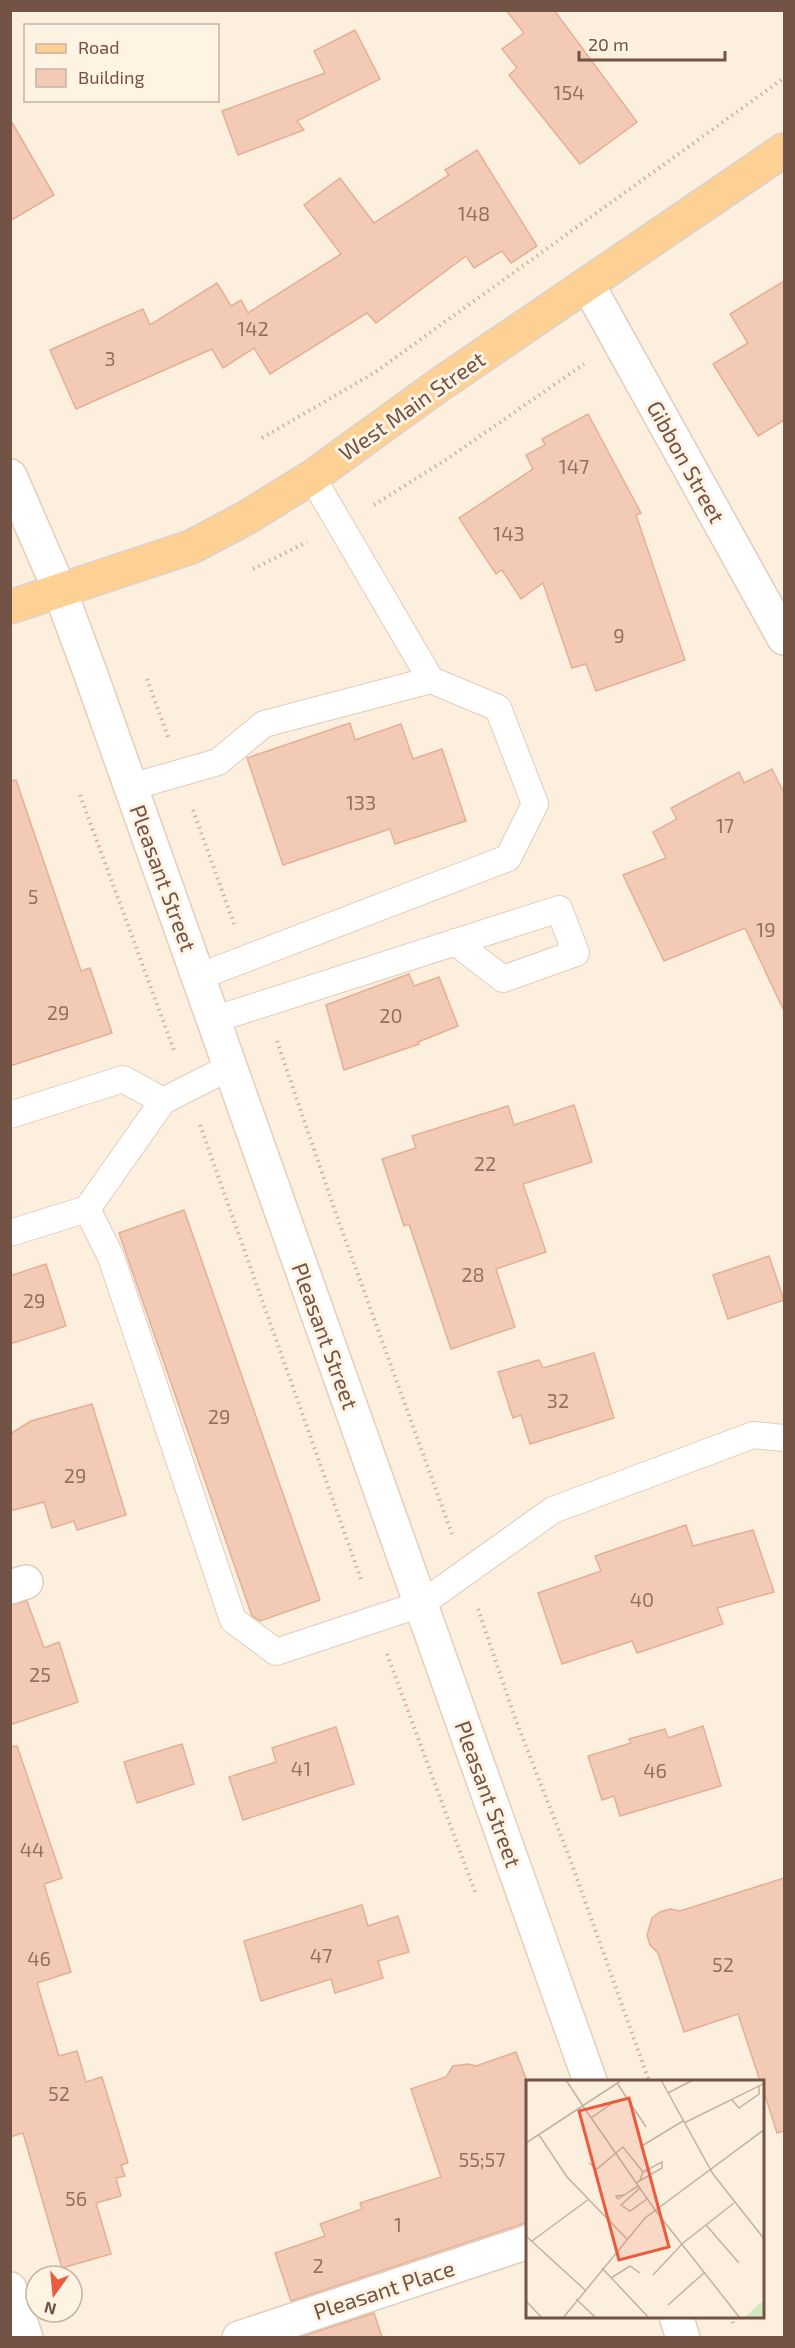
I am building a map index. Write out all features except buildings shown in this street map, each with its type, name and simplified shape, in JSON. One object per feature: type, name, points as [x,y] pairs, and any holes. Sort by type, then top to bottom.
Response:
[{"type":"main road","name":"West Main Street","points":[[10,607],[190,547],[246,518],[312,477],[439,385],[784,150]]},
{"type":"main road","name":"Gibbon Street","points":[[588,285],[784,638]]},
{"type":"main road","name":"Pleasant Street","points":[[10,476],[60,591],[590,2080]]},
{"type":"main road","name":"Pleasant Place","points":[[239,2337],[526,2243]]},
{"type":"main road","points":[[10,2289],[26,2337]]},
{"type":"main road","points":[[677,2318],[683,2337]]},
{"type":"lane","points":[[198,977],[508,858],[535,804],[498,708],[431,680],[312,477]]},
{"type":"lane","points":[[131,788],[218,762],[264,724],[431,680]]},
{"type":"lane","points":[[213,1020],[455,942]]},
{"type":"lane","points":[[10,1233],[87,1209],[163,1101],[230,1067]]},
{"type":"lane","points":[[10,1115],[123,1079],[163,1101]]},
{"type":"lane","points":[[87,1209],[111,1257],[233,1620],[276,1652],[421,1604],[553,1510],[753,1435],[784,1438]]},
{"type":"path","points":[[262,438],[374,373],[784,78]]},
{"type":"path","points":[[253,569],[359,515],[447,459],[587,362]]},
{"type":"path","points":[[147,679],[247,958]]},
{"type":"path","points":[[80,795],[187,1089],[374,1619],[478,1903]]},
{"type":"path","points":[[263,1004],[515,1718],[570,1860],[648,2080]]},
{"type":"path","points":[[732,2318],[733,2323]]}]
